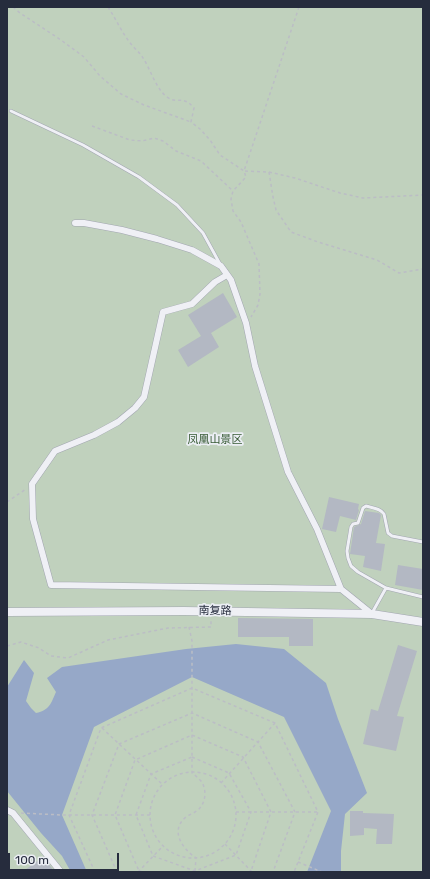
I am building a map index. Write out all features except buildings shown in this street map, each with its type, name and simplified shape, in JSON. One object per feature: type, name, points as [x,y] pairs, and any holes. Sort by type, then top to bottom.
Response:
[{"type":"street","points":[[75,224],[84,223],[122,230],[158,239],[192,250],[221,266],[228,274],[246,323],[255,366],[288,472],[317,529],[341,589],[372,614]]},
{"type":"street","points":[[228,274],[215,282],[192,304],[163,312],[144,397],[135,408],[118,422],[94,435],[55,451],[32,484],[33,519],[50,584],[341,589]]},
{"type":"street","name":"南复路","points":[[7,612],[212,611],[372,614],[423,622]]},
{"type":"street","points":[[10,811],[61,872]]},
{"type":"lane","points":[[11,111],[83,145],[139,177],[177,205],[203,233],[221,266]]},
{"type":"lane","points":[[423,542],[392,536],[388,533],[382,511],[379,509],[364,507],[358,523],[353,524],[351,528],[347,550],[351,566],[358,572],[386,588],[423,596]]},
{"type":"lane","points":[[372,614],[386,588]]},
{"type":"path","points":[[13,7],[62,40],[84,57],[100,76],[121,94],[144,105],[191,122],[210,140],[220,155],[244,171],[269,172],[295,178],[340,193],[363,198],[423,195]]},
{"type":"path","points":[[108,7],[131,44],[142,56],[145,64],[165,95],[176,101],[183,100],[189,102],[194,108],[191,122]]},
{"type":"path","points":[[246,323],[258,305],[260,294],[259,264],[241,222],[233,211],[231,199],[233,191],[246,177],[244,171],[299,7]]},
{"type":"path","points":[[92,126],[130,140],[142,141],[154,138],[163,141],[176,151],[201,161],[233,191]]},
{"type":"path","points":[[269,172],[276,210],[291,232],[377,260],[399,273],[423,269]]},
{"type":"path","points":[[7,502],[32,484]]},
{"type":"path","points":[[7,646],[21,642],[39,648],[51,656],[68,658],[108,640],[168,628],[211,627],[212,611]]},
{"type":"path","points":[[189,627],[192,641],[192,773],[201,781],[204,787],[205,800],[200,809],[185,818],[182,822],[179,839],[184,849],[196,858]]},
{"type":"path","points":[[95,872],[70,815],[101,728],[192,688],[275,723],[318,812],[294,872]]},
{"type":"path","points":[[117,872],[92,815],[119,744],[192,713],[258,742],[296,812],[273,872]]},
{"type":"path","points":[[220,782],[275,723]]},
{"type":"path","points":[[101,728],[163,786]]},
{"type":"path","points":[[138,871],[115,815],[135,760],[192,735],[243,757],[271,812],[252,871]]},
{"type":"path","points":[[192,757],[229,773],[251,812],[236,856],[195,872],[153,856],[136,815],[151,774],[192,757]]},
{"type":"path","points":[[192,773],[201,773],[220,782],[232,796],[236,812],[232,833],[225,844],[218,850],[208,855],[196,858],[178,855],[163,846],[152,826],[151,815],[153,800],[163,786],[177,776],[192,773]]},
{"type":"path","points":[[10,811],[62,815],[151,815]]},
{"type":"path","points":[[236,812],[318,812]]},
{"type":"path","points":[[225,844],[252,871]]},
{"type":"path","points":[[138,871],[163,846]]},
{"type":"path","points":[[195,872],[196,858]]},
{"type":"path","points":[[299,862],[322,872]]},
{"type":"path","points":[[138,871],[143,872]]},
{"type":"path","points":[[248,872],[252,871]]},
{"type":"green space","name":"凤凰山景区","points":[[7,7],[423,7],[423,872],[7,872]]},
{"type":"water","points":[[236,644],[284,649],[326,683],[338,719],[367,793],[345,814],[341,851],[341,872],[307,872],[331,811],[284,717],[192,677],[94,727],[62,815],[87,872],[71,872],[62,856],[7,791],[7,687],[24,660],[34,673],[26,701],[36,713],[47,708],[51,703],[56,692],[47,678],[62,667],[186,649]]}]
